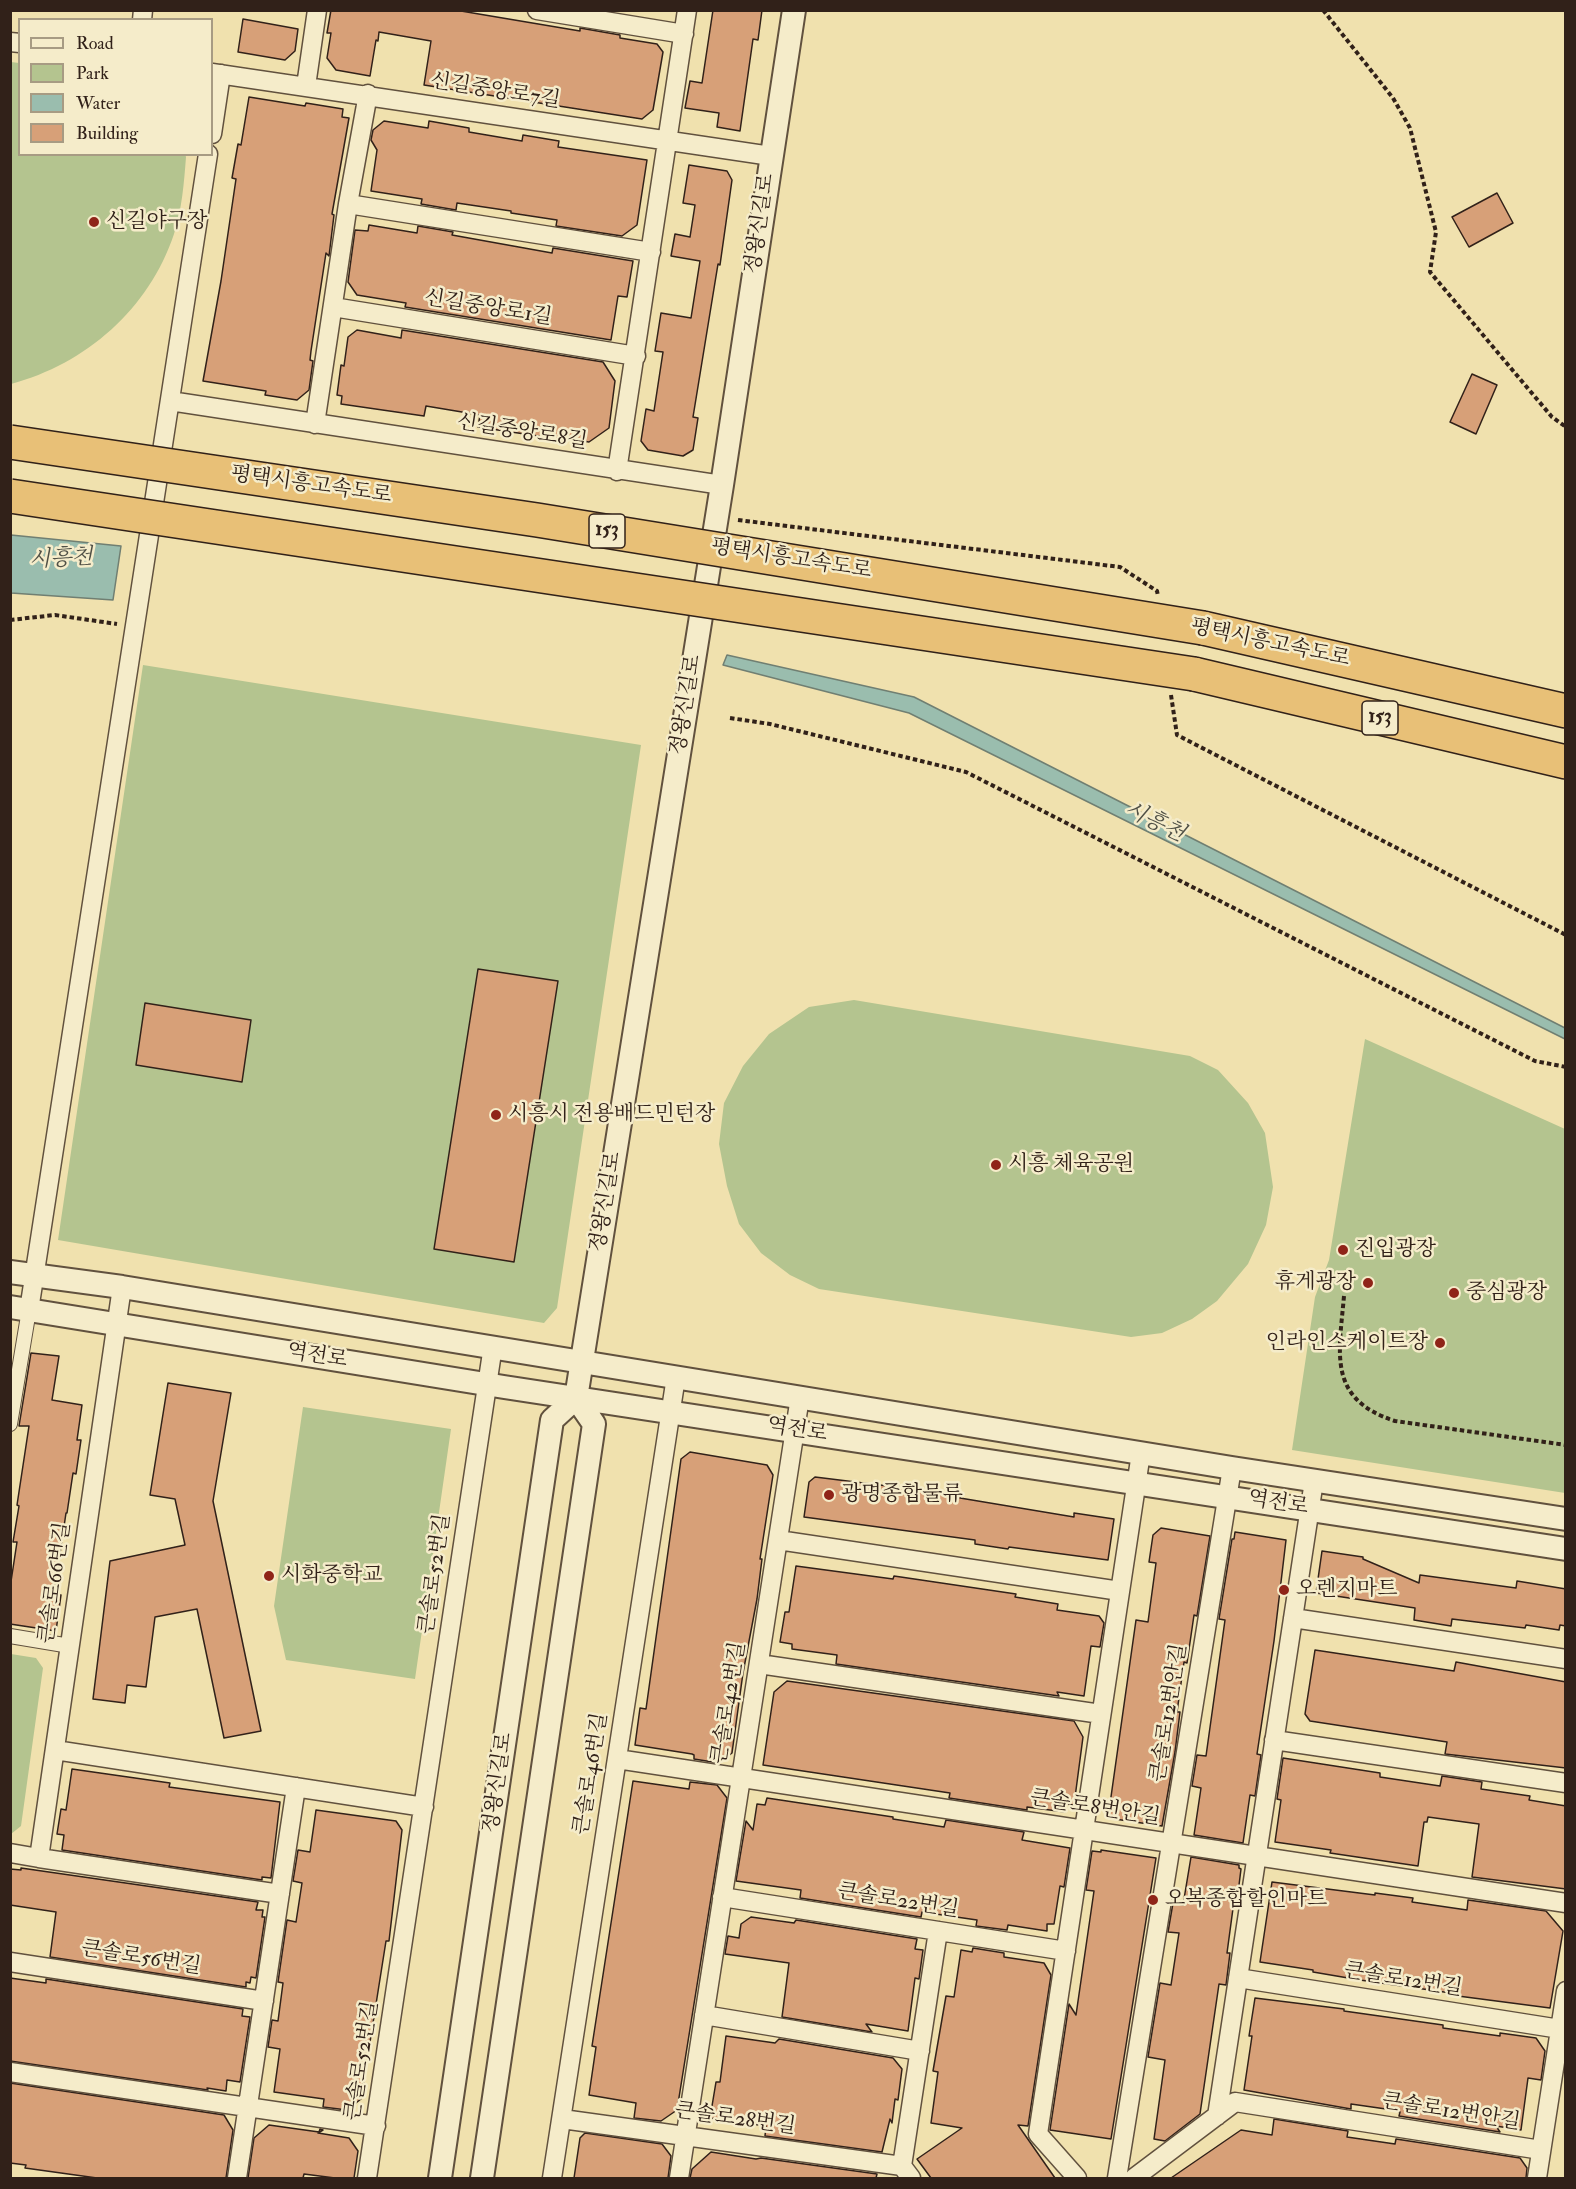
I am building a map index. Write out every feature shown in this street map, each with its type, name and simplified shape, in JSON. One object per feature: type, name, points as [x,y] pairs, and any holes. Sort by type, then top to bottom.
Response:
[{"type":"highway","name":"평택시흥고속도로","points":[[10,442],[549,521],[1203,628],[1566,711]]},
{"type":"highway","name":"153","points":[[10,496],[1194,674],[1566,762]]},
{"type":"street","points":[[306,86],[317,10]]},
{"type":"street","points":[[537,10],[684,34]]},
{"type":"street","points":[[617,471],[687,10]]},
{"type":"street","name":"정왕신길로","points":[[440,2178],[552,1420],[576,1398],[722,485],[794,10]]},
{"type":"street","points":[[213,119],[216,73]]},
{"type":"street","name":"신길중앙로7길","points":[[216,73],[771,156]]},
{"type":"street","points":[[315,424],[348,204],[368,94]]},
{"type":"street","points":[[10,1424],[20,1309],[35,1276],[208,156]]},
{"type":"street","points":[[348,204],[651,252]]},
{"type":"street","name":"신길중앙로1길","points":[[333,307],[636,356]]},
{"type":"street","name":"신길중앙로8길","points":[[170,401],[617,471],[722,485]]},
{"type":"street","name":"역전로","points":[[10,1272],[122,1287],[1232,1468],[1566,1519]]},
{"type":"street","name":"큰솔로66번길","points":[[39,1858],[122,1287]]},
{"type":"street","name":"역전로","points":[[20,1309],[576,1398],[1566,1549]]},
{"type":"street","name":"큰솔로52번길","points":[[367,2178],[493,1346]]},
{"type":"street","name":"큰솔로46번길","points":[[552,2178],[676,1377]]},
{"type":"street","name":"큰솔로42번길","points":[[679,2178],[800,1397]]},
{"type":"street","name":"정왕신길로","points":[[482,2178],[594,1424],[576,1398]]},
{"type":"street","points":[[1077,2178],[1038,2134],[1141,1453]]},
{"type":"street","name":"큰솔로12번안길","points":[[1117,2178],[1232,1468]]},
{"type":"street","points":[[1217,2116],[1314,1480]]},
{"type":"street","points":[[778,1540],[1120,1591]]},
{"type":"street","points":[[1293,1618],[1566,1659]]},
{"type":"street","points":[[10,1636],[70,1646]]},
{"type":"street","points":[[759,1664],[1101,1714]]},
{"type":"street","points":[[1274,1740],[1566,1783]]},
{"type":"street","points":[[55,1750],[424,1807]]},
{"type":"street","name":"큰솔로8번안길","points":[[617,1759],[1566,1903]]},
{"type":"street","points":[[237,2178],[296,1787]]},
{"type":"street","points":[[10,1853],[280,1893]]},
{"type":"street","name":"큰솔로22번길","points":[[722,1897],[1066,1951]]},
{"type":"street","name":"큰솔로28번길","points":[[562,2119],[686,2136],[907,2172],[920,2051],[938,1931]]},
{"type":"street","name":"큰솔로56번길","points":[[10,1962],[264,2001]]},
{"type":"street","name":"큰솔로12번길","points":[[1238,1978],[1560,2029]]},
{"type":"street","points":[[1537,2178],[1566,1991]]},
{"type":"street","points":[[704,2015],[920,2051]]},
{"type":"street","points":[[10,2072],[375,2127]]},
{"type":"street","name":"큰솔로12번안길","points":[[1134,2178],[1235,2102],[1541,2150]]},
{"type":"path","points":[[1323,10],[1393,98],[1410,128],[1436,232],[1430,272],[1552,417],[1566,427]]},
{"type":"path","points":[[10,620],[55,615],[121,625]]},
{"type":"path","points":[[730,718],[770,724],[966,772],[1535,1061],[1566,1067]]},
{"type":"path","points":[[1344,1296],[1340,1366],[1346,1386],[1358,1402],[1376,1414],[1395,1420],[1566,1444]]},
{"type":"green space","name":"신길야구장","points":[[11,62],[18,63],[18,156],[186,157],[177,225],[163,261],[149,286],[111,330],[89,348],[39,375],[11,384]]},
{"type":"green space","points":[[143,665],[641,745],[557,1308],[544,1323],[58,1240]]},
{"type":"green space","name":"시흥 체육공원","points":[[854,1000],[1190,1056],[1218,1070],[1248,1103],[1265,1133],[1273,1187],[1266,1225],[1248,1264],[1217,1301],[1192,1319],[1162,1333],[1131,1337],[819,1289],[790,1275],[761,1253],[739,1224],[727,1186],[719,1144],[724,1103],[743,1066],[769,1034],[809,1007]]},
{"type":"green space","points":[[1365,1039],[1565,1129],[1565,1493],[1292,1450],[1315,1297],[1329,1260]]},
{"type":"green space","points":[[303,1407],[451,1429],[415,1679],[286,1660],[274,1606]]},
{"type":"green space","points":[[11,1654],[36,1658],[43,1668],[21,1826],[11,1834]]},
{"type":"water","name":"시흥천","points":[[11,535],[121,546],[113,600],[11,593]]},
{"type":"water","name":"시흥천","points":[[727,655],[914,697],[1565,1028],[1565,1039],[909,713],[723,665]]},
{"type":"building","points":[[331,10],[455,10],[580,31],[580,28],[657,44],[663,52],[653,110],[642,119],[424,85],[431,41],[379,32],[370,76],[336,70],[327,58],[331,33],[327,33]]},
{"type":"building","points":[[713,10],[762,10],[758,40],[753,39],[740,131],[717,127],[719,113],[685,108],[690,81],[702,83]]},
{"type":"building","points":[[243,19],[298,29],[295,51],[285,60],[238,52]]},
{"type":"building","points":[[249,97],[305,106],[306,103],[343,109],[342,117],[349,118],[332,214],[334,215],[329,256],[326,253],[311,351],[310,360],[313,361],[309,390],[297,400],[265,395],[266,391],[203,381],[236,179],[232,178],[238,144],[241,145]]},
{"type":"building","points":[[384,121],[428,128],[429,121],[469,128],[469,132],[522,141],[523,135],[559,141],[558,147],[647,160],[637,225],[622,236],[556,226],[557,220],[511,213],[511,211],[457,203],[456,210],[421,204],[422,199],[371,191],[377,150],[371,140],[373,130]]},
{"type":"building","points":[[689,165],[727,171],[732,180],[720,265],[718,264],[693,417],[698,418],[693,450],[683,456],[648,450],[641,441],[646,409],[654,411],[663,352],[655,351],[661,313],[691,318],[700,261],[671,256],[675,234],[690,237],[695,205],[683,203]]},
{"type":"building","points":[[1497,193],[1513,223],[1469,247],[1452,217]]},
{"type":"building","points":[[369,225],[417,233],[418,226],[453,232],[452,235],[552,253],[553,248],[633,261],[627,297],[618,296],[611,340],[405,307],[406,303],[357,295],[348,282],[355,230],[368,231]]},
{"type":"building","points":[[357,330],[401,338],[402,330],[603,362],[615,381],[609,428],[589,442],[478,427],[480,415],[426,406],[424,416],[341,404],[342,396],[337,395],[341,365],[344,366],[348,337]]},
{"type":"building","points":[[1472,374],[1497,385],[1476,434],[1450,422]]},
{"type":"building","name":"시흥시 전용배드민턴장","points":[[478,969],[558,981],[514,1262],[434,1249]]},
{"type":"building","points":[[145,1003],[251,1020],[242,1082],[136,1065]]},
{"type":"building","points":[[31,1353],[59,1356],[52,1400],[82,1405],[77,1440],[81,1440],[76,1474],[73,1473],[54,1594],[61,1595],[56,1631],[10,1624],[10,1588],[17,1542],[13,1542],[29,1426],[19,1426]]},
{"type":"building","points":[[168,1383],[231,1393],[213,1501],[261,1731],[224,1738],[197,1609],[155,1617],[146,1687],[127,1685],[125,1703],[93,1699],[110,1561],[185,1545],[175,1499],[150,1495]]},
{"type":"building","points":[[690,1452],[767,1465],[773,1475],[760,1559],[762,1559],[757,1599],[743,1673],[732,1753],[719,1763],[694,1759],[692,1754],[635,1745],[640,1708],[646,1709],[681,1459]]},
{"type":"building","points":[[815,1477],[961,1495],[960,1498],[1074,1517],[1074,1513],[1114,1519],[1108,1560],[1009,1547],[1008,1549],[975,1544],[975,1540],[804,1517],[809,1482]]},
{"type":"building","points":[[1161,1528],[1210,1536],[1197,1616],[1194,1615],[1187,1663],[1184,1662],[1177,1712],[1180,1712],[1175,1752],[1162,1826],[1108,1818],[1136,1620],[1148,1622],[1156,1563],[1149,1562],[1153,1535]]},
{"type":"building","points":[[1235,1532],[1286,1540],[1257,1754],[1261,1755],[1255,1796],[1250,1795],[1243,1843],[1194,1835],[1201,1788],[1192,1786],[1197,1755],[1206,1756],[1225,1620],[1219,1619]]},
{"type":"building","points":[[1322,1551],[1363,1557],[1363,1559],[1419,1583],[1420,1575],[1516,1588],[1517,1581],[1566,1589],[1566,1626],[1560,1625],[1559,1630],[1526,1625],[1525,1628],[1452,1619],[1451,1626],[1414,1620],[1415,1608],[1316,1593]]},
{"type":"building","points":[[796,1566],[893,1579],[894,1576],[1016,1594],[1015,1597],[1058,1604],[1057,1610],[1099,1616],[1104,1623],[1100,1647],[1091,1646],[1084,1696],[1057,1692],[1059,1696],[836,1664],[837,1655],[792,1649],[792,1644],[780,1642],[785,1612],[789,1612]]},
{"type":"building","points":[[1315,1650],[1454,1671],[1456,1662],[1566,1682],[1566,1768],[1445,1754],[1447,1742],[1310,1721],[1305,1714]]},
{"type":"building","points":[[787,1681],[1074,1721],[1083,1737],[1074,1805],[1066,1804],[1065,1812],[1027,1807],[1027,1810],[949,1798],[950,1793],[763,1765],[774,1692]]},
{"type":"building","points":[[1283,1758],[1380,1773],[1380,1777],[1440,1786],[1442,1776],[1482,1782],[1481,1789],[1530,1796],[1529,1800],[1566,1806],[1566,1889],[1472,1877],[1479,1824],[1428,1817],[1427,1822],[1424,1822],[1418,1866],[1275,1842],[1281,1800],[1277,1799]]},
{"type":"building","points":[[72,1769],[170,1783],[169,1787],[280,1802],[271,1878],[262,1877],[262,1880],[62,1850],[64,1835],[57,1834],[61,1809],[66,1810]]},
{"type":"building","points":[[633,1781],[689,1789],[690,1782],[717,1785],[727,1798],[677,2110],[661,2121],[634,2118],[636,2103],[589,2095],[596,2047],[592,2046]]},
{"type":"building","points":[[767,1798],[944,1827],[946,1820],[1024,1832],[1022,1840],[1070,1848],[1064,1887],[1060,1886],[1054,1924],[1047,1924],[1047,1931],[1008,1925],[1007,1930],[976,1926],[977,1920],[922,1912],[921,1917],[800,1898],[801,1890],[736,1881],[746,1821],[753,1830],[757,1804],[765,1805]]},
{"type":"building","points":[[316,1810],[396,1821],[402,1830],[389,1941],[386,1941],[361,2099],[347,2110],[323,2107],[324,2099],[274,2092],[280,2049],[268,2047],[272,2020],[278,2021],[283,1983],[278,1982],[287,1920],[296,1922],[302,1883],[293,1881],[298,1850],[310,1852]]},
{"type":"building","points":[[1101,1850],[1156,1858],[1111,2139],[1050,2130],[1069,2004],[1076,2015],[1094,1891],[1086,1890],[1092,1851],[1101,1852]]},
{"type":"building","points":[[1191,1857],[1239,1865],[1241,1869],[1227,1953],[1230,1953],[1226,1985],[1219,1984],[1200,2114],[1165,2141],[1154,2139],[1165,2060],[1148,2057],[1160,1983],[1171,1985],[1179,1933],[1168,1932],[1173,1903],[1183,1905]]},
{"type":"building","points":[[21,1868],[258,1902],[256,1910],[263,1910],[262,1917],[265,1917],[256,1978],[251,1977],[250,1983],[246,1982],[246,1987],[50,1957],[56,1912],[10,1905],[10,1869],[21,1870]]},
{"type":"building","points":[[1272,1882],[1413,1898],[1412,1902],[1467,1910],[1468,1900],[1546,1911],[1563,1931],[1550,2008],[1458,1996],[1458,1994],[1360,1980],[1260,1962]]},
{"type":"building","points":[[751,1917],[794,1923],[796,1920],[917,1939],[915,1949],[923,1950],[919,1979],[915,1978],[908,2031],[866,2024],[872,2032],[782,2017],[789,1963],[725,1954],[728,1936],[739,1938],[741,1924]]},
{"type":"building","points":[[973,1948],[1004,1953],[1004,1957],[1044,1963],[1051,1975],[1028,2126],[1018,2125],[1055,2178],[931,2178],[917,2159],[962,2128],[931,2123],[938,2072],[933,2071],[946,1996],[954,1997],[961,1950],[972,1952]]},
{"type":"building","points":[[10,1978],[46,1983],[46,1979],[243,2009],[242,2016],[250,2017],[240,2082],[227,2080],[226,2091],[207,2088],[208,2090],[10,2061]]},
{"type":"building","points":[[1255,1998],[1344,2009],[1344,2011],[1443,2025],[1443,2028],[1500,2036],[1500,2033],[1536,2038],[1545,2051],[1541,2080],[1528,2078],[1521,2130],[1496,2126],[1500,2132],[1399,2116],[1400,2112],[1393,2110],[1351,2104],[1351,2109],[1244,2090]]},
{"type":"building","points":[[726,2036],[775,2043],[779,2039],[893,2058],[902,2069],[898,2100],[895,2099],[892,2123],[890,2119],[882,2152],[765,2136],[766,2126],[710,2118],[716,2082],[720,2082]]},
{"type":"building","points":[[10,2083],[224,2115],[233,2130],[226,2178],[97,2178],[25,2168],[26,2165],[10,2163]]},
{"type":"building","points":[[1274,2119],[1348,2131],[1347,2137],[1395,2144],[1396,2139],[1520,2158],[1527,2168],[1526,2178],[1171,2178],[1241,2130],[1272,2135]]},
{"type":"building","points":[[269,2125],[319,2132],[320,2129],[323,2130],[318,2133],[349,2138],[358,2151],[354,2178],[304,2174],[303,2178],[248,2178],[254,2138]]},
{"type":"building","points":[[585,2133],[662,2144],[671,2156],[668,2178],[574,2178],[580,2138]]},
{"type":"building","points":[[711,2152],[877,2174],[876,2178],[690,2178],[692,2169]]},
{"type":"place","name":"신길야구장","points":[[94,222]]},
{"type":"place","name":"시흥시 전용배드민턴장","points":[[496,1115]]},
{"type":"place","name":"시흥 체육공원","points":[[996,1165]]},
{"type":"place","name":"진입광장","points":[[1343,1250]]},
{"type":"place","name":"휴게광장","points":[[1368,1283]]},
{"type":"place","name":"중심광장","points":[[1454,1293]]},
{"type":"place","name":"인라인스케이트장","points":[[1440,1343]]},
{"type":"place","name":"광명종합물류","points":[[829,1495]]},
{"type":"place","name":"시화중학교","points":[[269,1576]]},
{"type":"place","name":"오렌지마트","points":[[1284,1590]]},
{"type":"place","name":"오복종합할인마트","points":[[1153,1900]]}]
